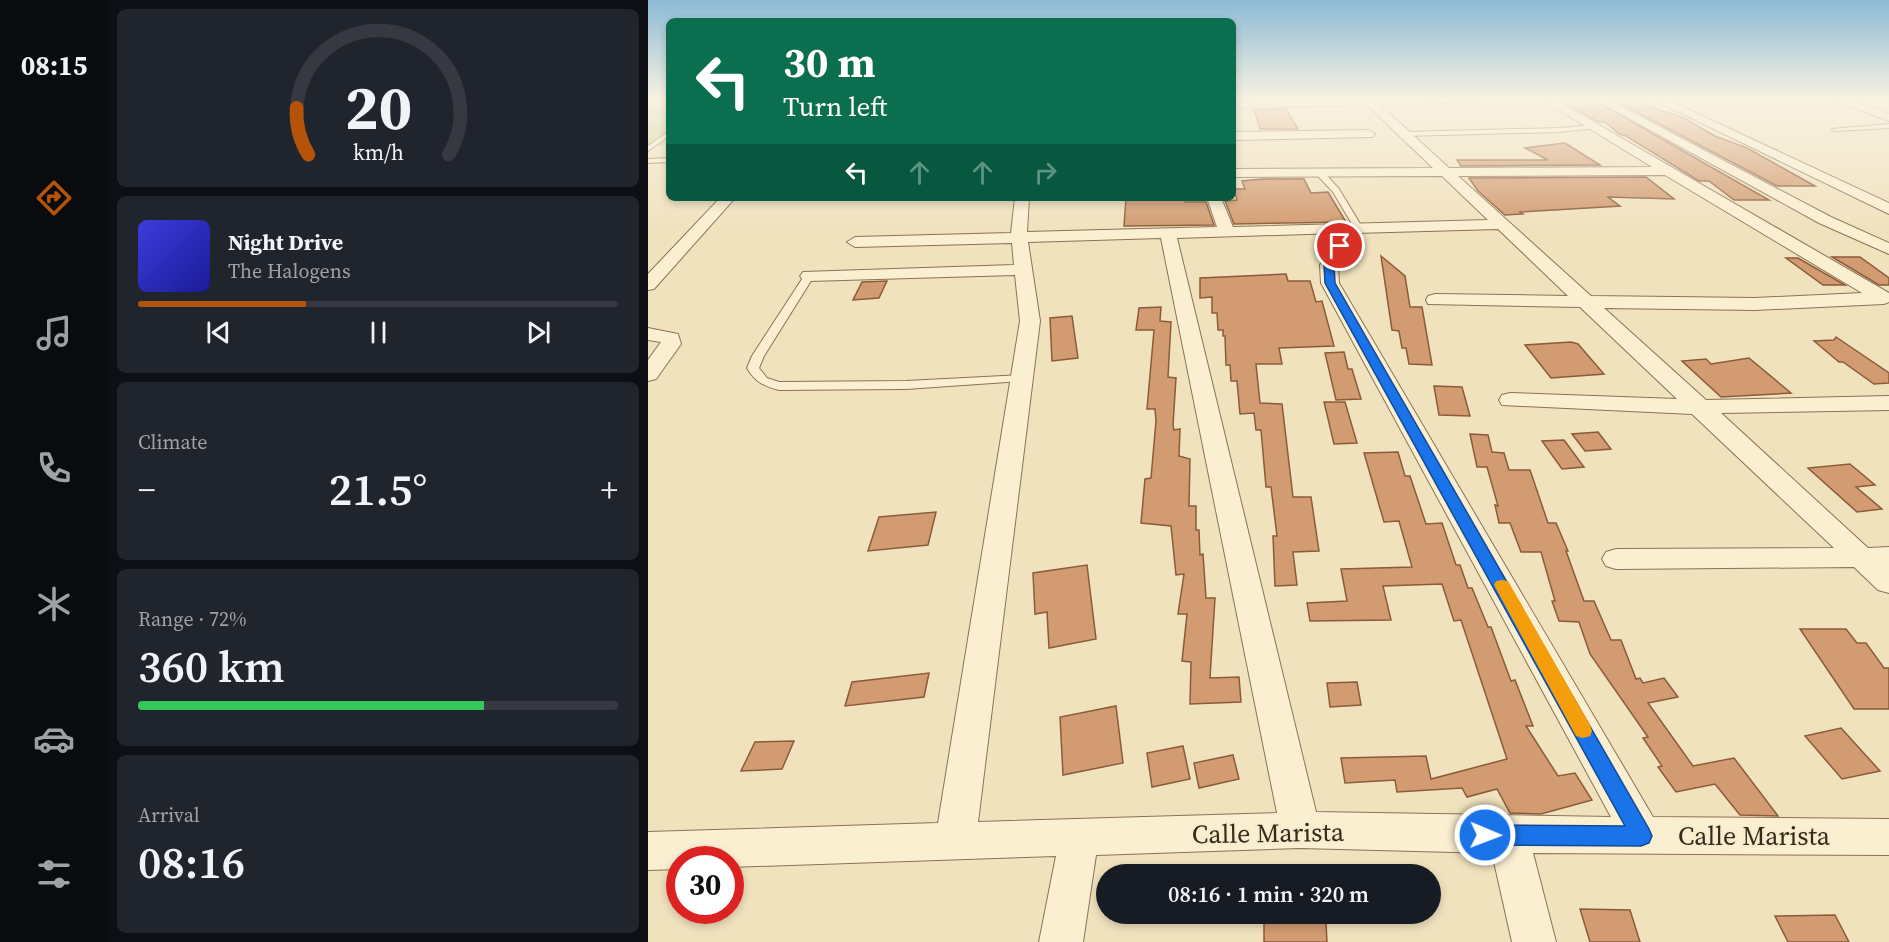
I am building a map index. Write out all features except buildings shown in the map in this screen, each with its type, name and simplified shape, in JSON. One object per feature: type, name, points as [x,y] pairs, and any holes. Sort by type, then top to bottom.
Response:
[{"type":"street","points":[[1414,143],[1889,583]]},
{"type":"street","points":[[1621,143],[1885,299]]},
{"type":"street","points":[[1681,143],[1825,220],[1889,249]]},
{"type":"street","points":[[1750,143],[1889,209]]},
{"type":"street","points":[[1236,172],[1668,171]]},
{"type":"street","points":[[648,285],[725,201]]},
{"type":"street","points":[[955,842],[1030,321],[1018,226],[1022,201]]},
{"type":"street","points":[[1215,201],[1227,231]]},
{"type":"street","points":[[855,242],[1501,224]]},
{"type":"street","points":[[1354,228],[1329,265],[1330,283],[1641,836]]},
{"type":"street","points":[[1168,232],[1300,830]]},
{"type":"street","points":[[1798,248],[1889,238]]},
{"type":"street","points":[[809,276],[1022,270]]},
{"type":"street","points":[[1436,300],[1755,303],[1885,299]]},
{"type":"street","points":[[648,334],[671,338],[671,344],[648,374]]},
{"type":"street","points":[[1510,400],[1701,407],[1889,403]]},
{"type":"street","points":[[1616,559],[1889,557]]},
{"type":"street","name":"Calle Marista","points":[[652,858],[955,842],[1300,830],[1508,835],[1889,837]]},
{"type":"street","points":[[1508,835],[1533,942]]},
{"type":"street","points":[[1061,942],[1079,838]]},
{"type":"lane","points":[[648,161],[666,160]]},
{"type":"lane","points":[[1318,171],[1336,191],[1354,228]]},
{"type":"lane","points":[[809,276],[758,356],[753,368],[757,377],[766,383],[789,386],[906,385],[1022,378]]},
{"type":"green space","points":[[648,143],[666,143],[666,145],[648,145]]},
{"type":"slow traffic","points":[[1502,585],[1583,731]]},
{"type":"route","points":[[1340,246],[1329,265],[1330,283],[1641,836],[1485,835]]}]
